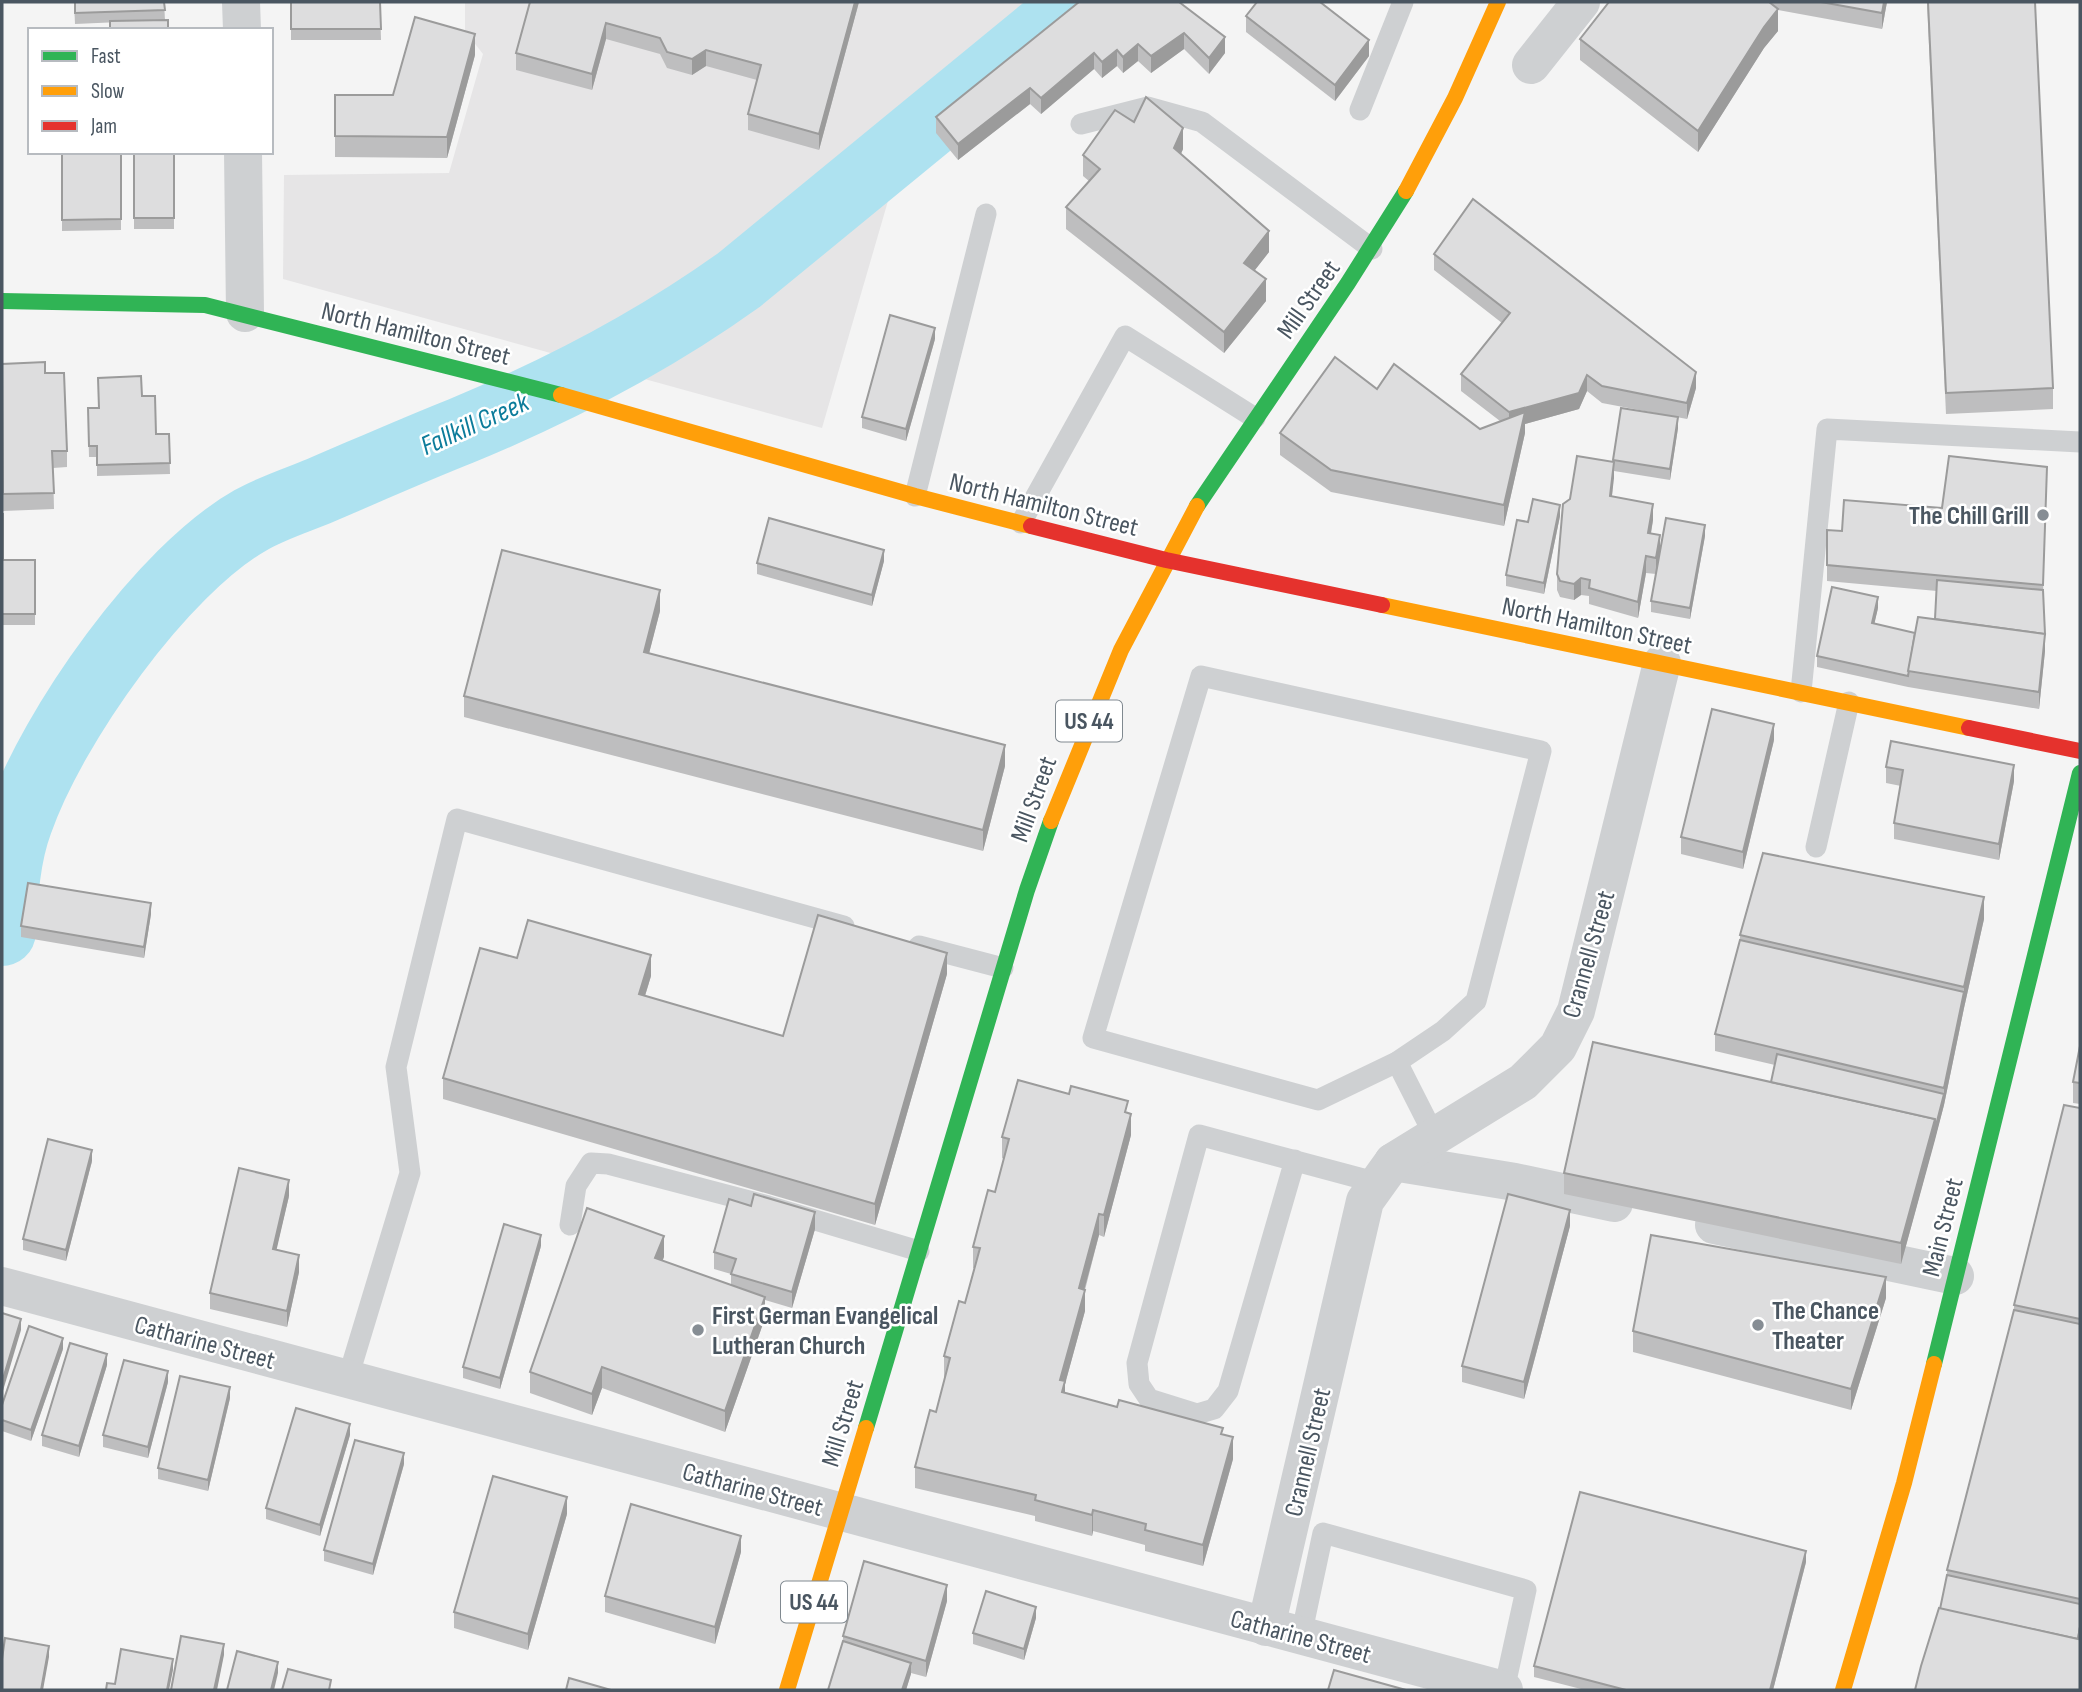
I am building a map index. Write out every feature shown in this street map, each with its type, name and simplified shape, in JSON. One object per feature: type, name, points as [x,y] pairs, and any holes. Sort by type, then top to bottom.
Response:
[{"type":"main road","name":"Mill Street","points":[[787,1690],[1003,968],[1071,764],[1100,696],[1166,560],[1200,501],[1371,249],[1445,120],[1498,2]]},
{"type":"main road","name":"North Hamilton Street","points":[[2,301],[205,305],[245,313],[580,400],[915,496],[1166,560],[2080,751]]},
{"type":"main road","name":"Main Street","points":[[1843,1690],[1903,1483],[2080,773]]},
{"type":"street","points":[[241,2],[242,28]]},
{"type":"street","points":[[1531,65],[1581,2]]},
{"type":"street","points":[[243,154],[245,313]]},
{"type":"street","name":"Crannell Street","points":[[1283,1631],[1366,1200],[1386,1172],[1434,1135],[1523,1082],[1558,1047],[1576,1011],[1662,663]]},
{"type":"street","points":[[1386,1172],[1515,1182],[1955,1276]]},
{"type":"street","name":"Catharine Street","points":[[2,1286],[347,1381],[1504,1690]]},
{"type":"lane","points":[[1360,110],[1403,2]]},
{"type":"lane","points":[[1081,124],[1148,107],[1202,122],[1371,249]]},
{"type":"lane","points":[[915,496],[986,214]]},
{"type":"lane","points":[[1020,523],[1125,336],[1255,418]]},
{"type":"lane","points":[[1801,692],[1827,429],[2080,442]]},
{"type":"lane","points":[[1201,676],[1541,751],[1476,1001],[1443,1031],[1397,1062],[1318,1100],[1093,1038],[1201,676]]},
{"type":"lane","points":[[1816,847],[1849,702]]},
{"type":"lane","points":[[347,1381],[410,1172],[396,1068],[457,819],[868,932]]},
{"type":"lane","points":[[895,939],[1003,968]]},
{"type":"lane","points":[[1397,1062],[1434,1135]]},
{"type":"lane","points":[[1294,1160],[1228,1391],[1214,1409],[1197,1414],[1149,1399],[1139,1384],[1136,1363],[1199,1135],[1294,1160],[1386,1172]]},
{"type":"lane","points":[[570,1225],[576,1186],[591,1163],[608,1164],[768,1206],[919,1251]]},
{"type":"lane","points":[[1283,1631],[1323,1533],[1525,1590],[1504,1690]]},
{"type":"shaded area","points":[[465,2],[1056,2],[894,135],[897,170],[822,428],[283,279],[284,175],[449,173],[483,54],[465,31]]},
{"type":"building","points":[[75,2],[164,2],[165,10],[75,13]]},
{"type":"building","points":[[291,2],[380,2],[381,29],[291,29]]},
{"type":"building","points":[[530,2],[855,2],[819,134],[748,114],[761,65],[706,50],[692,59],[667,52],[660,38],[606,23],[592,74],[516,53]]},
{"type":"building","points":[[1079,2],[1179,2],[1225,37],[1209,58],[1184,33],[1151,56],[1138,44],[1123,57],[1117,50],[1102,62],[1094,53],[1041,98],[1030,88],[958,144],[936,117]]},
{"type":"building","points":[[1257,2],[1320,2],[1369,40],[1335,85],[1246,16]]},
{"type":"building","points":[[1609,2],[1769,2],[1778,9],[1698,131],[1580,39]]},
{"type":"building","points":[[1821,2],[1884,2],[1882,13]]},
{"type":"building","points":[[1928,2],[2035,2],[2053,388],[1946,393]]},
{"type":"building","points":[[415,17],[475,34],[447,137],[335,136],[335,95],[393,95]]},
{"type":"building","points":[[168,20],[168,28],[110,28],[110,21]]},
{"type":"building","points":[[1146,97],[1183,128],[1174,148],[1269,231],[1244,263],[1266,279],[1224,332],[1066,207],[1100,169],[1083,155],[1115,110],[1134,122]]},
{"type":"building","points":[[62,154],[121,154],[121,219],[62,220]]},
{"type":"building","points":[[134,154],[174,154],[174,218],[134,218]]},
{"type":"building","points":[[1473,199],[1696,372],[1687,403],[1602,386],[1587,375],[1579,393],[1509,412],[1461,374],[1510,313],[1434,254]]},
{"type":"building","points":[[890,315],[935,328],[906,429],[862,417]]},
{"type":"building","points":[[1335,357],[1377,389],[1394,364],[1480,429],[1525,412],[1504,505],[1331,470],[1280,433]]},
{"type":"building","points":[[45,362],[45,373],[64,373],[67,451],[52,451],[54,493],[3,494],[2,364]]},
{"type":"building","points":[[141,376],[142,396],[155,396],[156,434],[169,434],[170,463],[97,465],[97,446],[89,446],[88,408],[99,408],[98,378]]},
{"type":"building","points":[[1621,408],[1678,417],[1670,469],[1613,460]]},
{"type":"building","points":[[1577,456],[1614,462],[1610,496],[1653,504],[1648,533],[1660,535],[1656,558],[1646,556],[1638,602],[1589,588],[1590,580],[1581,578],[1574,584],[1560,581],[1557,574],[1563,504],[1570,499]]},
{"type":"building","points":[[1949,456],[2047,467],[2043,585],[1827,565],[1827,530],[1842,531],[1844,500],[1942,508]]},
{"type":"building","points":[[1533,499],[1560,505],[1544,583],[1506,575],[1517,520],[1528,522]]},
{"type":"building","points":[[2,514],[3,560],[35,560],[35,614],[2,614]]},
{"type":"building","points":[[769,518],[884,550],[872,595],[757,563]]},
{"type":"building","points":[[1666,518],[1705,525],[1690,608],[1651,601]]},
{"type":"building","points":[[502,550],[660,590],[644,652],[1005,745],[983,830],[464,696]]},
{"type":"building","points":[[1937,580],[2043,590],[2045,634],[1935,619]]},
{"type":"building","points":[[1832,587],[1878,597],[1872,623],[1915,633],[1908,676],[1817,656]]},
{"type":"building","points":[[1918,617],[2045,634],[2039,692],[1908,671]]},
{"type":"building","points":[[1712,709],[1774,724],[1743,852],[1681,837]]},
{"type":"building","points":[[1891,741],[2014,765],[1999,844],[1894,823],[1903,770],[1886,767]]},
{"type":"building","points":[[1763,853],[1984,897],[1964,987],[1740,935]]},
{"type":"building","points":[[28,883],[151,903],[144,947],[21,926]]},
{"type":"building","points":[[818,915],[947,953],[875,1204],[443,1078],[480,948],[517,958],[528,920],[651,955],[639,994],[783,1036]]},
{"type":"building","points":[[1740,940],[1964,992],[1944,1088],[1715,1034]]},
{"type":"building","points":[[1593,1042],[1935,1119],[1901,1243],[1564,1173]]},
{"type":"building","points":[[2080,1046],[2080,1083],[2073,1082]]},
{"type":"building","points":[[1777,1054],[1944,1094],[1935,1129],[1935,1119],[1771,1082]]},
{"type":"building","points":[[1018,1080],[1069,1094],[1071,1086],[1128,1101],[1125,1112],[1131,1114],[1104,1215],[1099,1214],[1079,1288],[1085,1290],[1060,1380],[1065,1381],[1062,1392],[1117,1407],[1119,1400],[1223,1428],[1221,1434],[1233,1437],[1203,1545],[1145,1530],[1146,1524],[1093,1510],[1092,1515],[1035,1500],[1036,1495],[915,1467],[930,1410],[936,1412],[950,1358],[944,1356],[959,1301],[965,1303],[980,1248],[973,1247],[988,1190],[995,1192],[1009,1139],[1002,1137]]},
{"type":"building","points":[[2064,1105],[2080,1108],[2080,1319],[2014,1305]]},
{"type":"building","points":[[48,1139],[92,1150],[66,1250],[23,1239]]},
{"type":"building","points":[[239,1168],[289,1180],[273,1249],[299,1255],[287,1311],[210,1293]]},
{"type":"building","points":[[754,1194],[815,1212],[792,1292],[731,1274],[736,1259],[714,1252],[729,1199],[751,1206]]},
{"type":"building","points":[[1508,1194],[1570,1210],[1524,1382],[1462,1366]]},
{"type":"building","points":[[587,1208],[664,1236],[655,1258],[765,1297],[725,1411],[602,1367],[592,1394],[530,1372]]},
{"type":"building","points":[[504,1224],[541,1235],[500,1378],[463,1367]]},
{"type":"building","name":"The Chance Theater","points":[[1651,1235],[1886,1277],[1851,1389],[1633,1331]]},
{"type":"building","points":[[2014,1310],[2080,1324],[2080,1599],[1947,1570]]},
{"type":"building","points":[[2,1313],[21,1319],[2,1382]]},
{"type":"building","points":[[29,1326],[63,1338],[31,1430],[2,1420],[2,1405]]},
{"type":"building","points":[[70,1343],[107,1354],[79,1446],[42,1435]]},
{"type":"building","points":[[124,1360],[168,1371],[148,1447],[103,1435]]},
{"type":"building","points":[[180,1376],[230,1387],[208,1480],[158,1468]]},
{"type":"building","points":[[296,1408],[350,1424],[320,1525],[266,1508]]},
{"type":"building","points":[[355,1440],[404,1453],[373,1564],[324,1550]]},
{"type":"building","points":[[493,1476],[567,1497],[528,1634],[454,1612]]},
{"type":"building","points":[[1580,1492],[1806,1551],[1770,1690],[1626,1690],[1534,1666]]},
{"type":"building","points":[[631,1504],[741,1536],[715,1627],[605,1596]]},
{"type":"building","points":[[864,1561],[947,1585],[926,1661],[843,1636]]},
{"type":"building","points":[[1947,1575],[2080,1604],[2078,1639],[1940,1609]]},
{"type":"building","points":[[986,1591],[1036,1607],[1024,1649],[973,1633]]},
{"type":"building","points":[[1939,1608],[2078,1639],[2080,1627],[2080,1690],[1915,1690]]},
{"type":"building","points":[[181,1636],[224,1644],[214,1690],[171,1690]]},
{"type":"building","points":[[5,1638],[49,1646],[41,1690],[2,1690]]},
{"type":"building","points":[[843,1641],[911,1663],[902,1690],[828,1690]]},
{"type":"building","points":[[121,1649],[173,1659],[167,1690],[106,1690],[107,1683],[115,1684]]},
{"type":"building","points":[[237,1651],[278,1662],[271,1690],[227,1690]]},
{"type":"building","points":[[288,1669],[331,1680],[329,1690],[282,1690]]},
{"type":"building","points":[[1334,1670],[1406,1690],[1328,1690]]},
{"type":"building","points":[[569,1678],[611,1690],[566,1690]]},
{"type":"waterway","name":"Fallkill Creek","points":[[2,932],[6,876],[15,835],[35,784],[57,742],[83,698],[147,612],[217,543],[267,512],[461,431],[569,382],[673,324],[739,280],[1078,2]]},
{"type":"traffic: fast","points":[[1197,506],[1348,283],[1406,191]]},
{"type":"traffic: fast","points":[[2,301],[205,305],[561,395]]},
{"type":"traffic: fast","points":[[1934,1364],[2080,773]]},
{"type":"traffic: fast","points":[[866,1428],[1027,890],[1051,821]]},
{"type":"traffic: slow","points":[[1406,191],[1455,98],[1498,2]]},
{"type":"traffic: slow","points":[[561,395],[915,496],[1031,526]]},
{"type":"traffic: slow","points":[[1051,821],[1121,650],[1197,506]]},
{"type":"traffic: slow","points":[[1382,605],[1969,728]]},
{"type":"traffic: slow","points":[[1843,1690],[1904,1483],[1934,1364]]},
{"type":"traffic: slow","points":[[787,1690],[866,1428]]},
{"type":"traffic: jam","points":[[1031,526],[1166,560],[1382,605]]},
{"type":"traffic: jam","points":[[1969,728],[2080,751]]},
{"type":"place","name":"The Chill Grill","points":[[2043,515]]},
{"type":"place","name":"The Chance Theater","points":[[1758,1325]]},
{"type":"place","name":"First German Evangelical Lutheran Church","points":[[698,1330]]}]
